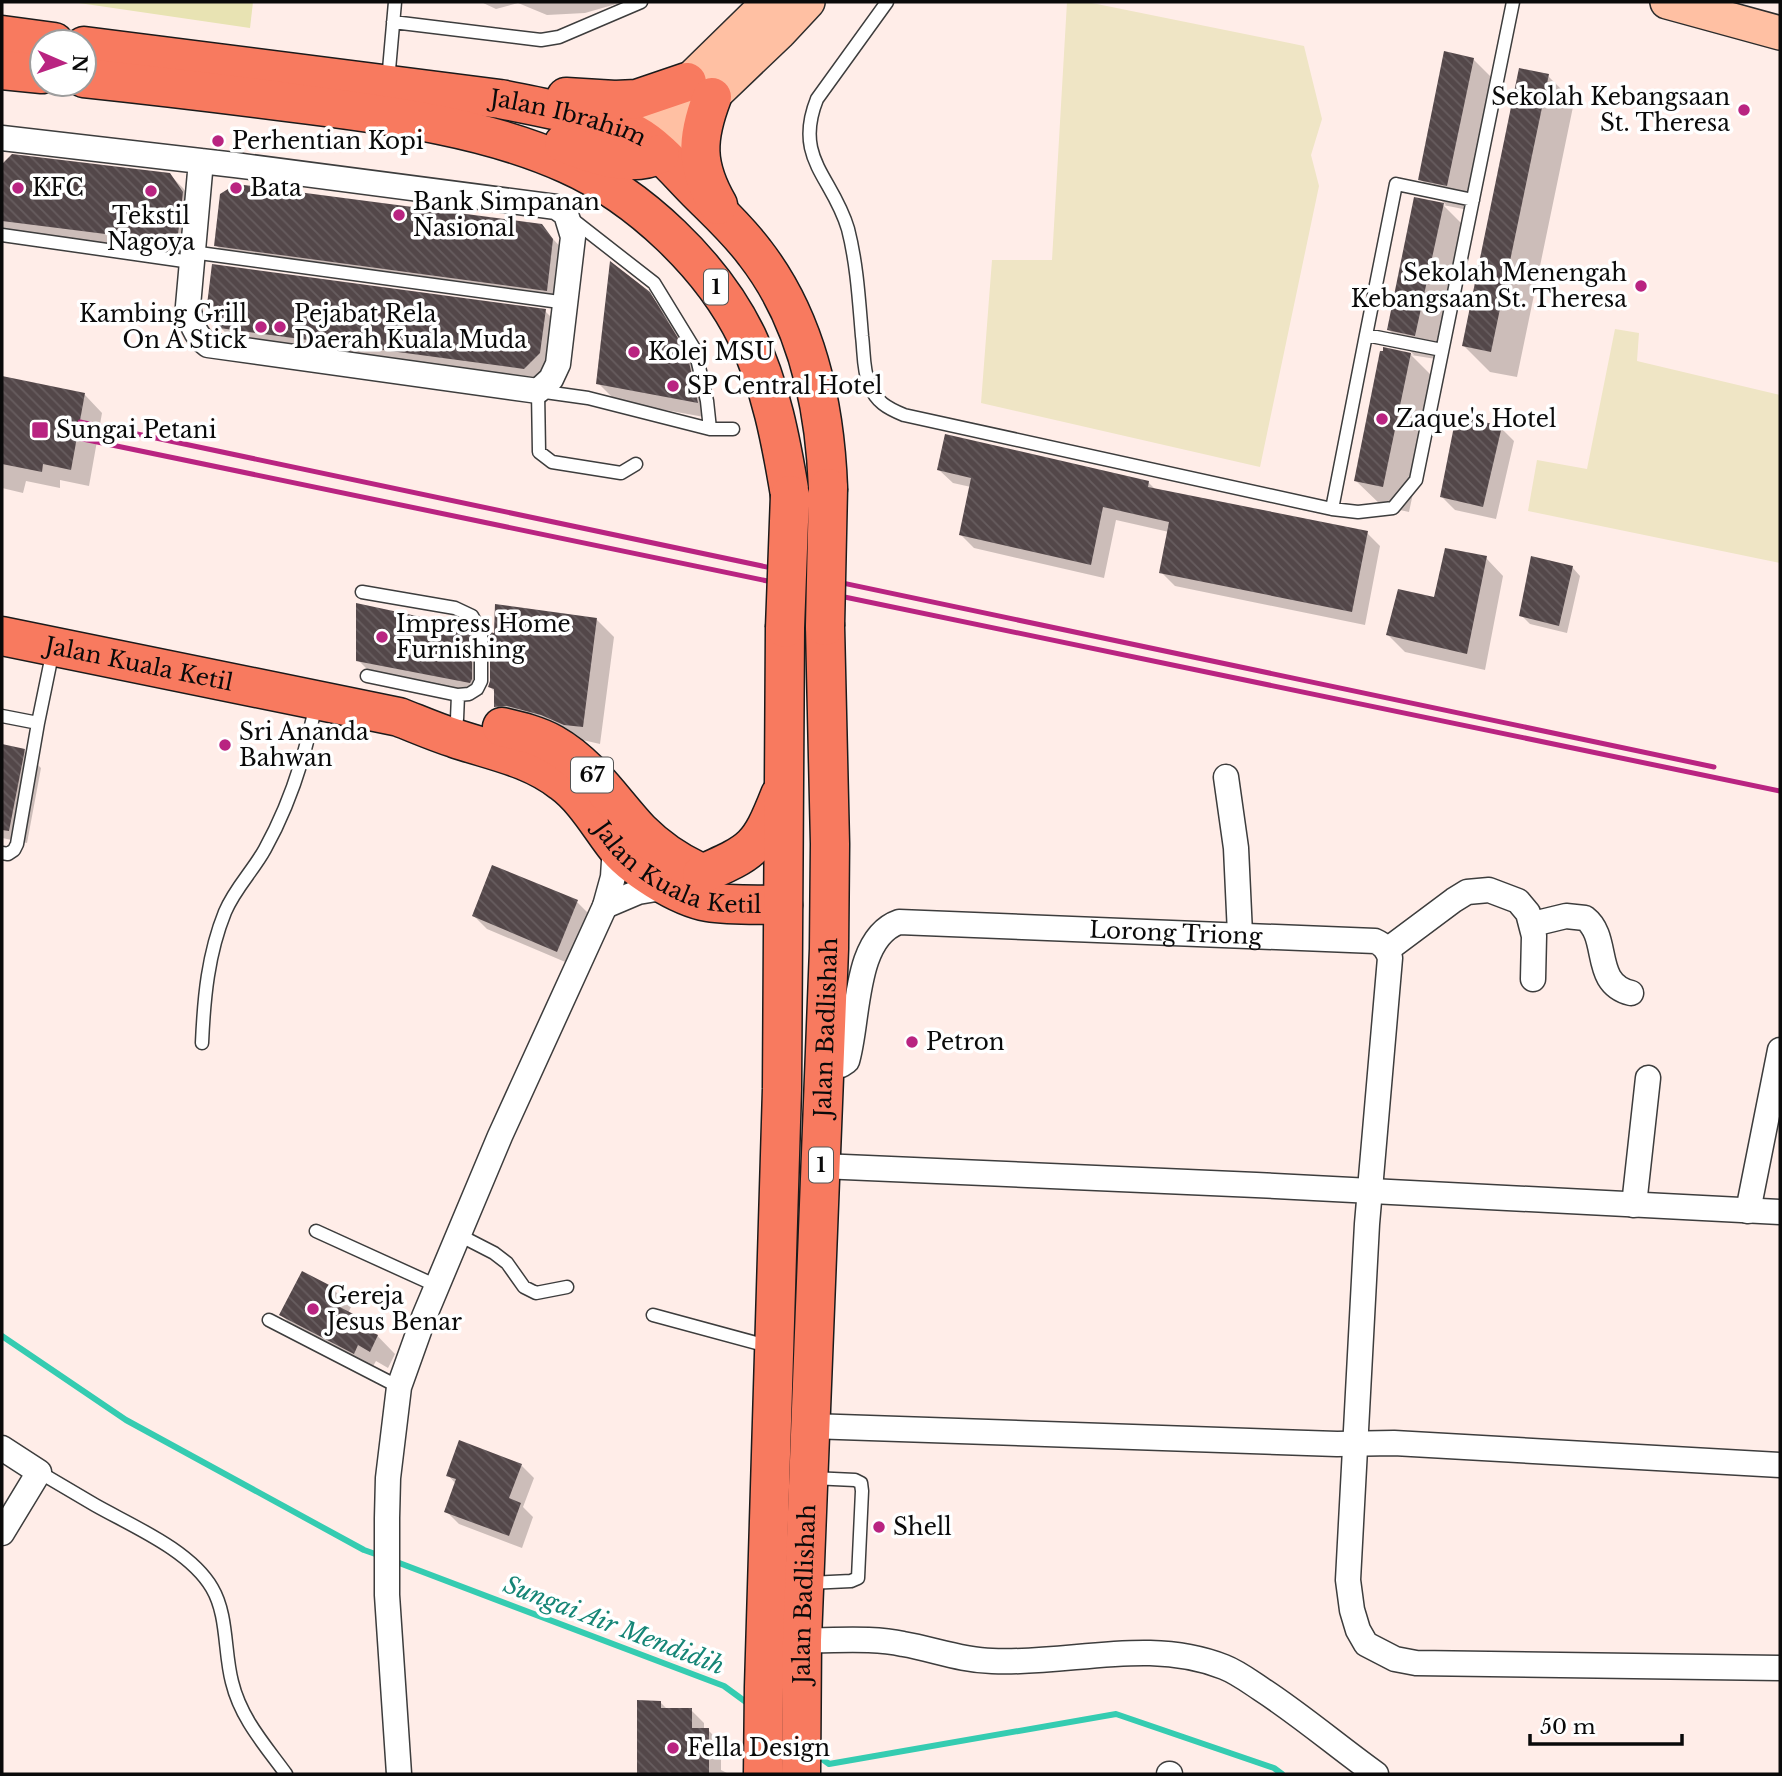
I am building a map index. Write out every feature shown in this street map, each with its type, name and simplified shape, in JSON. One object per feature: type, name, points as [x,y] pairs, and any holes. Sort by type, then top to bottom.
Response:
[{"type":"main road","points":[[450,128],[487,125],[519,129],[605,157],[645,149],[700,90],[769,2]]},
{"type":"main road","points":[[500,99],[530,93],[592,99],[637,99],[700,90],[780,32],[808,2]]},
{"type":"main road","points":[[1667,2],[1780,33]]},
{"type":"main road","points":[[2,35],[28,38]]},
{"type":"main road","name":"Jalan Ibrahim","points":[[98,48],[500,99],[560,111],[645,149],[725,219],[769,273],[798,329],[812,370],[826,443],[828,488]]},
{"type":"main road","points":[[2,70],[28,73]]},
{"type":"main road","name":"Jalan Ibrahim","points":[[98,80],[350,110],[450,128],[542,154],[594,178],[623,197],[693,257],[730,307],[757,359],[780,438],[790,495]]},
{"type":"main road","points":[[700,90],[700,160],[709,191],[725,219]]},
{"type":"main road","points":[[645,149],[659,194],[720,260],[742,293],[759,339],[757,359]]},
{"type":"main road","name":"Jalan Badlishah","points":[[800,1768],[804,1583],[825,1065],[830,844],[825,634],[828,488]]},
{"type":"main road","name":"Jalan Badlishah","points":[[764,1774],[764,1687],[786,894],[785,628],[790,495]]},
{"type":"main road","points":[[823,1119],[811,1097],[808,1078],[807,941],[800,909],[786,894],[801,881],[808,861],[811,830],[810,679],[814,656],[825,634]]},
{"type":"main road","name":"Jalan Kuala Ketil","points":[[2,636],[399,717],[453,738],[513,755],[539,767],[564,783],[583,802],[615,845],[631,860],[692,887],[727,880],[786,894]]},
{"type":"main road","name":"Jalan Kuala Ketil","points":[[399,717],[458,707],[552,744],[592,775],[640,831],[681,863],[692,887]]},
{"type":"main road","points":[[784,979],[771,952],[750,928],[692,887],[757,844],[769,823],[785,783]]},
{"type":"street","points":[[2,138],[201,161],[556,207],[566,214],[573,237],[558,364],[551,379],[538,391],[208,345],[197,335],[188,306],[201,161]]},
{"type":"street","points":[[1226,777],[1236,848],[1240,934]]},
{"type":"street","points":[[400,1774],[387,1595],[387,1518],[390,1458],[400,1387],[408,1358],[437,1286],[530,1068],[605,906],[613,877],[615,845]]},
{"type":"street","points":[[605,906],[638,892],[692,887]]},
{"type":"street","points":[[1533,979],[1534,936],[1528,913],[1518,901],[1489,890],[1467,892],[1387,950],[1390,958],[1371,1191],[1348,1580],[1358,1630],[1366,1644],[1379,1653],[1416,1663],[1780,1668]]},
{"type":"street","points":[[1532,923],[1566,916],[1585,918],[1595,929],[1606,973],[1613,986],[1631,993]]},
{"type":"street","name":"Lorong Triong","points":[[825,1065],[841,1065],[847,1061],[860,988],[874,941],[889,925],[899,922],[1375,941],[1387,950]]},
{"type":"street","points":[[1748,1210],[1780,1050]]},
{"type":"street","points":[[1634,1205],[1648,1078]]},
{"type":"street","points":[[821,1166],[1780,1212]]},
{"type":"street","points":[[810,1426],[1355,1444],[1394,1443],[1780,1465]]},
{"type":"street","points":[[2,1448],[39,1472],[2,1533]]},
{"type":"street","points":[[802,1640],[895,1642],[953,1657],[996,1662],[1126,1652],[1191,1657],[1226,1668],[1243,1677],[1293,1710],[1340,1749],[1376,1774]]},
{"type":"lane","points":[[388,85],[395,2]]},
{"type":"lane","points":[[394,22],[541,40],[559,37],[641,2]]},
{"type":"lane","points":[[887,2],[817,99],[810,116],[809,136],[819,173],[839,202],[848,230],[867,381],[874,396],[886,408],[904,415],[1332,509],[1358,512],[1393,508],[1416,480],[1513,2]]},
{"type":"lane","points":[[1332,509],[1396,184],[1473,200]]},
{"type":"lane","points":[[566,214],[654,282],[695,350],[707,401],[710,429]]},
{"type":"lane","points":[[2,235],[567,303]]},
{"type":"lane","points":[[1366,335],[1442,350]]},
{"type":"lane","points":[[636,464],[621,473],[552,462],[539,452],[538,391],[588,398],[710,429],[733,429]]},
{"type":"lane","points":[[362,592],[455,608],[472,616],[481,632],[481,681],[478,689],[469,694],[458,707],[367,676]]},
{"type":"lane","points":[[2,853],[8,854],[15,850],[17,844],[54,646]]},
{"type":"lane","points":[[202,1043],[204,997],[212,951],[226,911],[240,884],[264,852],[277,826],[310,736],[317,699]]},
{"type":"lane","points":[[2,716],[38,723]]},
{"type":"lane","points":[[316,1231],[437,1286]]},
{"type":"lane","points":[[459,1235],[494,1253],[516,1273],[524,1287],[536,1293],[567,1287]]},
{"type":"lane","points":[[653,1315],[774,1348]]},
{"type":"lane","points":[[269,1320],[400,1387]]},
{"type":"lane","points":[[39,1472],[137,1527],[189,1561],[202,1574],[218,1602],[230,1674],[237,1698],[252,1729],[286,1774]]},
{"type":"lane","points":[[804,1583],[851,1581],[858,1578],[861,1518],[861,1483],[855,1480],[808,1478]]},
{"type":"shaded area","points":[[72,2],[253,2],[250,28]]},
{"type":"shaded area","points":[[1067,2],[1087,2],[1304,46],[1322,119],[1311,155],[1319,186],[1260,467],[981,403],[992,260],[1052,260]]},
{"type":"shaded area","points":[[1615,329],[1639,333],[1637,361],[1780,395],[1780,563],[1528,511],[1537,460],[1587,469]]},
{"type":"building","points":[[1444,51],[1474,58],[1447,186],[1418,180]]},
{"type":"building","points":[[1519,68],[1549,74],[1491,352],[1462,346]]},
{"type":"building","points":[[12,154],[170,173],[183,192],[177,243],[2,221],[2,164]]},
{"type":"building","points":[[236,184],[542,224],[553,239],[547,291],[214,246],[220,194]]},
{"type":"building","points":[[1414,197],[1444,203],[1415,336],[1387,330]]},
{"type":"building","points":[[610,261],[650,292],[687,353],[698,403],[596,384]]},
{"type":"building","points":[[212,264],[546,309],[540,353],[524,369],[219,328],[206,313]]},
{"type":"building","name":"Zaque's Hotel","points":[[1383,347],[1411,353],[1383,487],[1354,481]]},
{"type":"building","name":"Sungai Petani","points":[[2,376],[85,393],[71,470],[43,464],[42,472],[2,464]]},
{"type":"building","points":[[1456,416],[1502,426],[1483,507],[1440,497]]},
{"type":"building","points":[[945,434],[1149,481],[1148,487],[1368,531],[1352,612],[1159,573],[1169,522],[1103,507],[1091,565],[959,535],[971,478],[937,470]]},
{"type":"building","points":[[1445,548],[1487,556],[1467,654],[1386,635],[1398,589],[1434,597]]},
{"type":"building","points":[[1531,556],[1573,566],[1559,626],[1519,616]]},
{"type":"building","points":[[356,603],[468,627],[472,634],[470,683],[356,661]]},
{"type":"building","points":[[495,604],[597,618],[583,727],[564,725],[541,715],[507,706],[494,707],[494,689],[488,687],[490,632],[494,633]]},
{"type":"building","points":[[2,744],[25,749],[9,831],[2,830]]},
{"type":"building","points":[[492,865],[578,900],[557,952],[472,916]]},
{"type":"building","name":"Gereja Jesus Benar","points":[[302,1271],[335,1288],[328,1301],[365,1320],[362,1327],[378,1335],[370,1352],[358,1345],[354,1354],[279,1315]]},
{"type":"building","points":[[459,1440],[522,1464],[509,1498],[521,1503],[509,1536],[444,1512],[456,1479],[446,1476]]},
{"type":"building","name":"Fella Design","points":[[637,1700],[661,1701],[661,1708],[692,1708],[692,1728],[709,1728],[709,1774],[637,1774]]},
{"type":"waterway","name":"Sungai Air Mendidih","points":[[2,1336],[126,1420],[364,1550],[381,1556]]},
{"type":"waterway","name":"Sungai Air Mendidih","points":[[394,1561],[724,1686],[750,1705]]},
{"type":"waterway","name":"Sungai Air Mendidih","points":[[814,1753],[829,1764],[1116,1714],[1274,1768],[1282,1774]]},
{"type":"railway","points":[[80,422],[1714,767]]},
{"type":"railway","points":[[78,438],[1780,791]]},
{"type":"place","name":"Sekolah Kebangsaan St. Theresa","points":[[1744,110]]},
{"type":"place","name":"Perhentian Kopi","points":[[218,141]]},
{"type":"place","name":"KFC","points":[[18,188]]},
{"type":"place","name":"Bata","points":[[236,188]]},
{"type":"place","name":"Tekstil Nagoya","points":[[151,191]]},
{"type":"place","name":"Bank Simpanan Nasional","points":[[399,215]]},
{"type":"place","name":"Sekolah Menengah Kebangsaan St. Theresa","points":[[1641,286]]},
{"type":"place","name":"Kambing Grill On A Stick","points":[[261,327]]},
{"type":"place","name":"Pejabat Rela Daerah Kuala Muda","points":[[280,327]]},
{"type":"place","name":"Kolej MSU","points":[[634,352]]},
{"type":"place","name":"SP Central Hotel","points":[[673,386]]},
{"type":"place","name":"Zaque's Hotel","points":[[1382,419]]},
{"type":"place","name":"Sungai Petani","points":[[40,430]]},
{"type":"place","name":"Impress Home Furnishing","points":[[382,637]]},
{"type":"place","name":"Sri Ananda Bahwan","points":[[225,745]]},
{"type":"place","name":"Petron","points":[[912,1042]]},
{"type":"place","name":"Gereja Jesus Benar","points":[[313,1309]]},
{"type":"place","name":"Shell","points":[[879,1527]]},
{"type":"place","name":"Fella Design","points":[[673,1748]]}]
